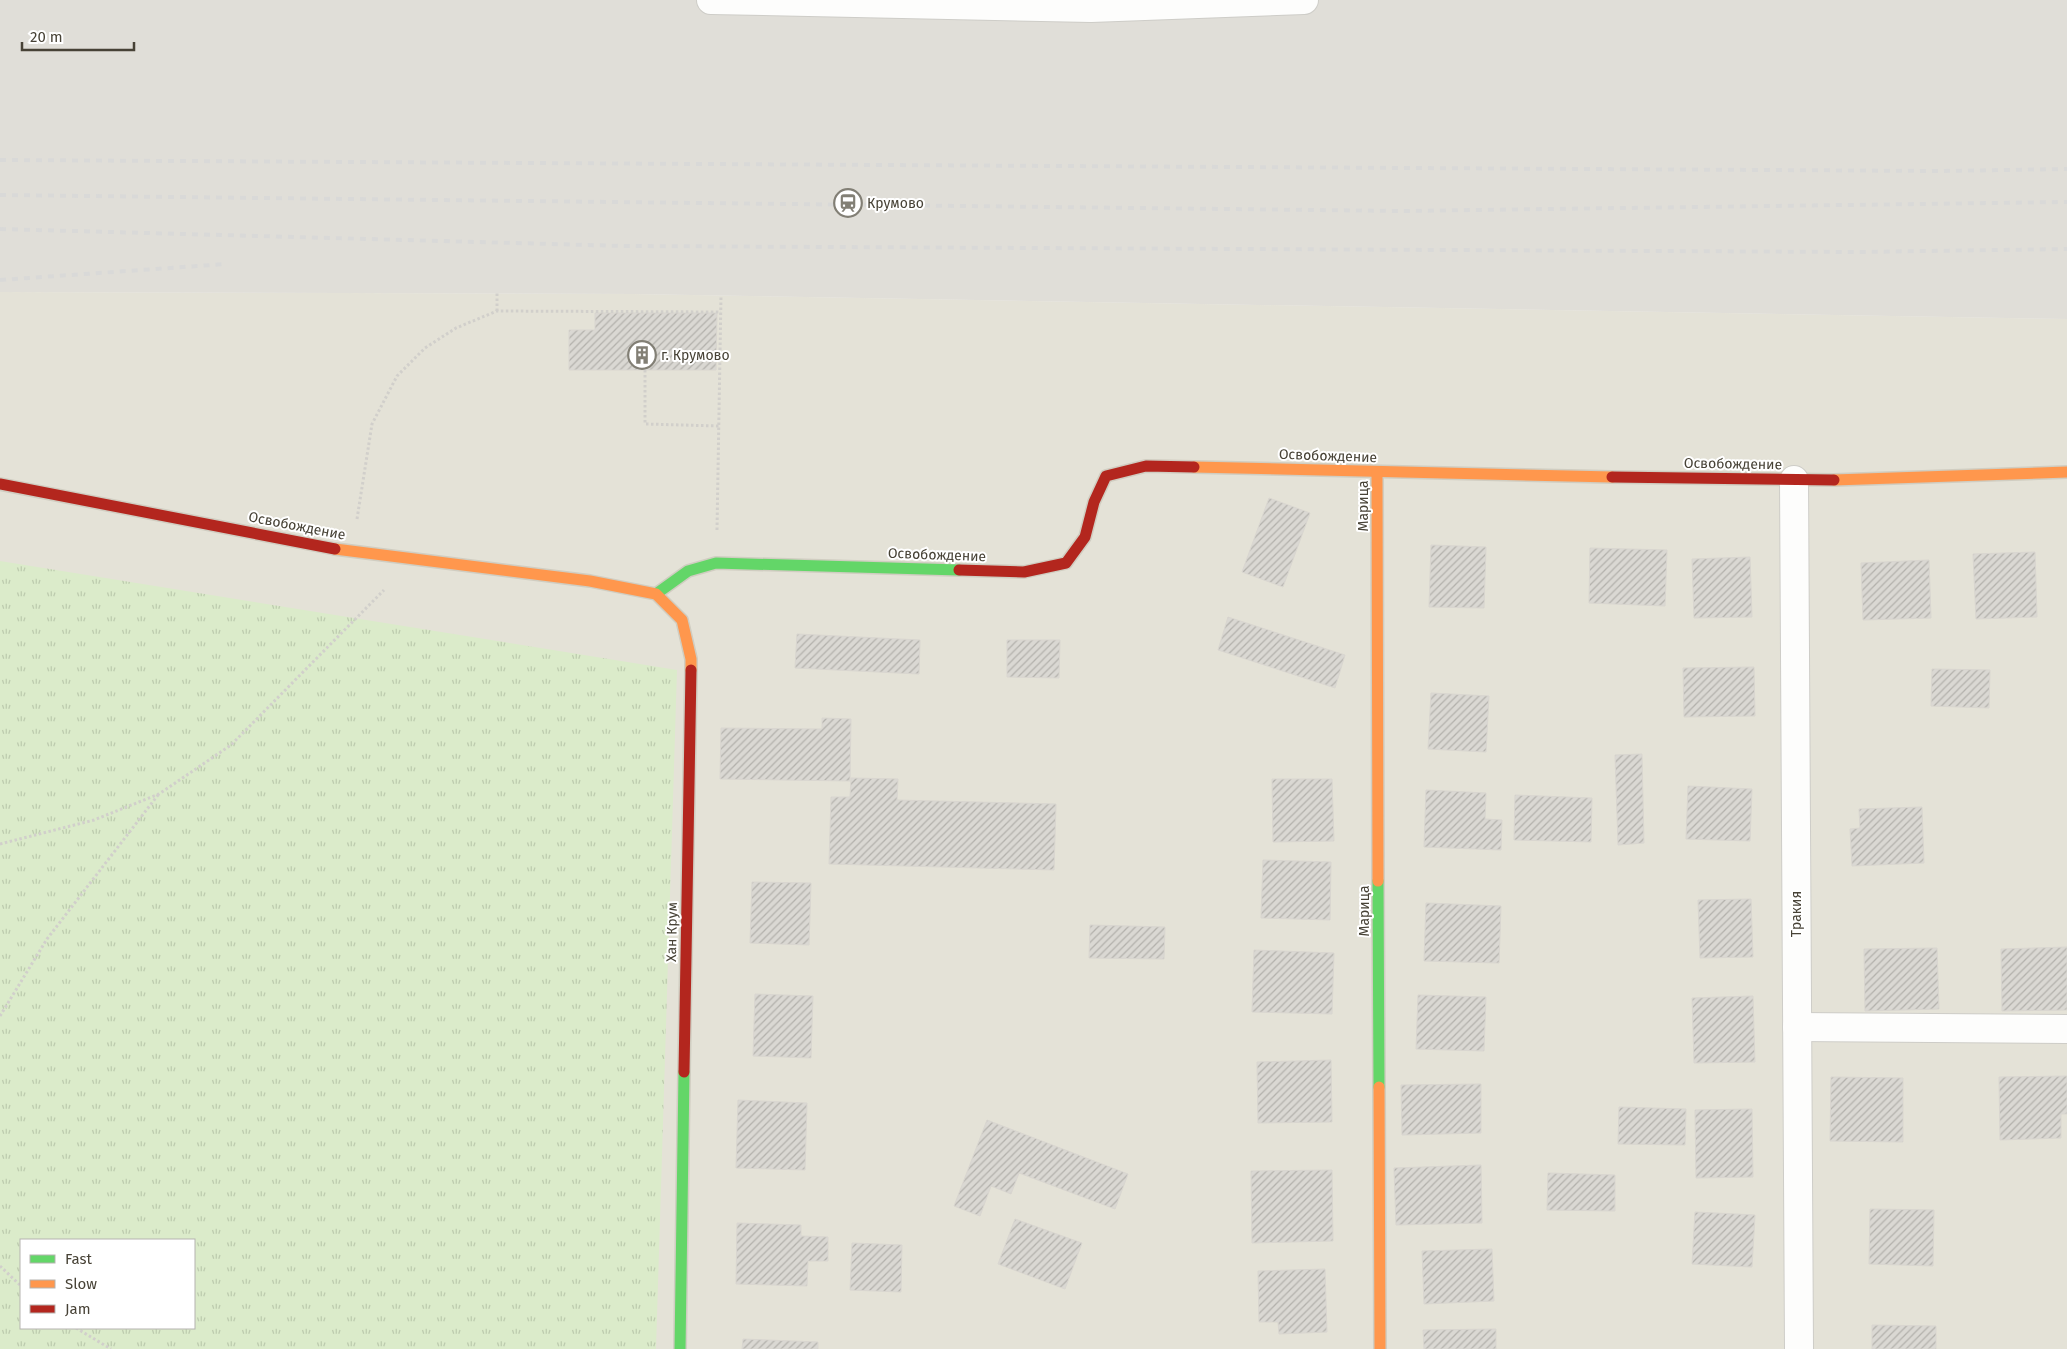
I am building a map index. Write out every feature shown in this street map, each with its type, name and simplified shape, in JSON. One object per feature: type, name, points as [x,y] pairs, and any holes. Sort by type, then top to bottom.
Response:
[{"type":"street","points":[[711,0],[1091,8],[1304,0]]},
{"type":"street","name":"Освобождение","points":[[0,484],[352,552],[590,581],[656,594],[688,571],[716,563],[1024,572],[1066,563],[1085,537],[1094,502],[1106,476],[1146,466],[1378,473],[1794,480],[2067,472]]},
{"type":"street","name":"Марица","points":[[1378,473],[1380,1349]]},
{"type":"street","name":"Тракия","points":[[1794,480],[1799,1349]]},
{"type":"street","name":"Хан Крум","points":[[656,594],[682,620],[691,659],[680,1349]]},
{"type":"street","points":[[1797,1028],[2067,1029]]},
{"type":"path","points":[[497,294],[497,311]]},
{"type":"path","points":[[716,563],[721,295]]},
{"type":"path","points":[[352,552],[372,424],[397,376],[425,348],[456,328],[497,311],[721,312]]},
{"type":"path","points":[[646,370],[646,424],[719,426]]},
{"type":"path","points":[[0,844],[94,820],[159,794],[231,745],[414,559]]},
{"type":"path","points":[[0,1016],[47,939],[159,794]]},
{"type":"path","points":[[0,1266],[20,1285]]},
{"type":"path","points":[[78,1329],[111,1349]]},
{"type":"shaded area","points":[[0,0],[2067,0],[2067,319],[633,294],[0,292]]},
{"type":"shaded area","points":[[0,292],[633,294],[2067,319],[2067,1349],[0,1349]]},
{"type":"green space","points":[[0,561],[677,670],[656,1349],[0,1349]]},
{"type":"building","name":"г. Крумово","points":[[595,313],[717,313],[716,370],[569,370],[569,330],[595,330]]},
{"type":"building","points":[[1269,498],[1310,513],[1283,587],[1242,572]]},
{"type":"building","points":[[1431,545],[1486,547],[1484,608],[1429,607]]},
{"type":"building","points":[[1590,548],[1667,550],[1665,606],[1589,603]]},
{"type":"building","points":[[2035,552],[2037,617],[1976,619],[1973,554]]},
{"type":"building","points":[[1750,557],[1752,617],[1694,618],[1692,559]]},
{"type":"building","points":[[1929,560],[1931,618],[1863,620],[1861,563]]},
{"type":"building","points":[[1228,617],[1345,655],[1335,688],[1218,650]]},
{"type":"building","points":[[797,634],[920,640],[919,674],[795,668]]},
{"type":"building","points":[[1007,640],[1060,640],[1059,678],[1007,677]]},
{"type":"building","points":[[1754,667],[1755,716],[1684,717],[1683,668]]},
{"type":"building","points":[[1932,669],[1990,670],[1989,708],[1931,706]]},
{"type":"building","points":[[1431,693],[1489,696],[1486,752],[1428,749]]},
{"type":"building","points":[[822,718],[851,719],[850,781],[720,779],[721,728],[822,729]]},
{"type":"building","points":[[1642,754],[1644,843],[1618,845],[1615,755]]},
{"type":"building","points":[[851,778],[898,779],[897,800],[1056,804],[1054,870],[829,864],[831,797],[850,797]]},
{"type":"building","points":[[1272,779],[1332,779],[1334,841],[1273,842]]},
{"type":"building","points":[[1688,786],[1752,789],[1750,841],[1686,839]]},
{"type":"building","points":[[1426,790],[1486,793],[1485,819],[1502,820],[1501,850],[1424,847]]},
{"type":"building","points":[[1515,795],[1592,798],[1591,842],[1514,840]]},
{"type":"building","points":[[1922,807],[1924,863],[1852,866],[1850,829],[1860,828],[1859,809]]},
{"type":"building","points":[[1263,860],[1331,862],[1330,920],[1261,918]]},
{"type":"building","points":[[752,882],[811,883],[809,945],[750,943]]},
{"type":"building","points":[[1751,899],[1753,957],[1700,958],[1698,900]]},
{"type":"building","points":[[1426,903],[1501,906],[1499,963],[1424,961]]},
{"type":"building","points":[[1090,925],[1165,927],[1164,959],[1089,958]]},
{"type":"building","points":[[2067,947],[2067,1010],[2002,1011],[2001,949]]},
{"type":"building","points":[[1937,948],[1939,1009],[1865,1011],[1864,949]]},
{"type":"building","points":[[1254,950],[1334,953],[1332,1014],[1252,1012]]},
{"type":"building","points":[[755,994],[813,996],[811,1058],[753,1056]]},
{"type":"building","points":[[1418,995],[1486,997],[1484,1051],[1416,1049]]},
{"type":"building","points":[[1753,996],[1755,1062],[1694,1063],[1692,998]]},
{"type":"building","points":[[1331,1060],[1332,1122],[1258,1123],[1257,1062]]},
{"type":"building","points":[[2067,1076],[2067,1114],[2061,1114],[2061,1138],[2000,1140],[1999,1077]]},
{"type":"building","points":[[1831,1077],[1903,1078],[1903,1142],[1830,1141]]},
{"type":"building","points":[[1481,1084],[1481,1133],[1402,1135],[1401,1085]]},
{"type":"building","points":[[738,1100],[807,1103],[805,1170],[736,1168]]},
{"type":"building","points":[[1619,1107],[1686,1109],[1685,1145],[1618,1144]]},
{"type":"building","points":[[1752,1109],[1753,1177],[1696,1178],[1695,1110]]},
{"type":"building","points":[[987,1120],[1128,1174],[1115,1209],[1019,1173],[1011,1194],[991,1186],[980,1216],[954,1206]]},
{"type":"building","points":[[1481,1165],[1482,1223],[1396,1225],[1394,1168]]},
{"type":"building","points":[[1332,1170],[1333,1241],[1252,1243],[1251,1171]]},
{"type":"building","points":[[1548,1173],[1615,1175],[1615,1211],[1547,1210]]},
{"type":"building","points":[[1870,1209],[1934,1210],[1933,1266],[1869,1264]]},
{"type":"building","points":[[1695,1212],[1755,1215],[1752,1267],[1692,1264]]},
{"type":"building","points":[[1015,1219],[1082,1243],[1065,1289],[998,1264]]},
{"type":"building","points":[[737,1223],[801,1225],[801,1236],[828,1237],[828,1261],[808,1261],[807,1286],[736,1284]]},
{"type":"building","points":[[852,1243],[902,1245],[901,1292],[850,1290]]},
{"type":"building","points":[[1492,1249],[1494,1301],[1424,1304],[1422,1251]]},
{"type":"building","points":[[1325,1269],[1327,1332],[1279,1334],[1278,1322],[1259,1322],[1258,1271]]},
{"type":"building","points":[[1872,1325],[1936,1326],[1936,1349],[1872,1349]]},
{"type":"building","points":[[1496,1329],[1496,1349],[1424,1349],[1423,1330]]},
{"type":"building","points":[[743,1339],[818,1342],[818,1349],[742,1349]]},
{"type":"railway","points":[[0,160],[1941,171],[2067,169]]},
{"type":"railway","points":[[0,195],[1401,211],[2067,202]]},
{"type":"railway","points":[[0,229],[625,246],[1858,252],[2067,249]]},
{"type":"railway","points":[[0,280],[226,264]]},
{"type":"traffic: fast","points":[[656,594],[688,571],[716,563],[959,570]]},
{"type":"traffic: fast","points":[[1378,881],[1379,1087]]},
{"type":"traffic: fast","points":[[680,1349],[684,1072]]},
{"type":"traffic: slow","points":[[1194,467],[1612,477]]},
{"type":"traffic: slow","points":[[1834,480],[2067,472]]},
{"type":"traffic: slow","points":[[1377,473],[1378,881]]},
{"type":"traffic: slow","points":[[335,549],[590,581],[656,594],[682,620],[691,659],[691,670]]},
{"type":"traffic: slow","points":[[1379,1087],[1380,1349]]},
{"type":"traffic: jam","points":[[959,570],[1024,572],[1066,563],[1085,537],[1094,502],[1106,476],[1146,466],[1194,467]]},
{"type":"traffic: jam","points":[[1612,477],[1834,480]]},
{"type":"traffic: jam","points":[[0,484],[335,549]]},
{"type":"traffic: jam","points":[[684,1072],[691,670]]},
{"type":"place","name":"Крумово","points":[[848,203]]},
{"type":"place","name":"г. Крумово","points":[[642,355]]}]
